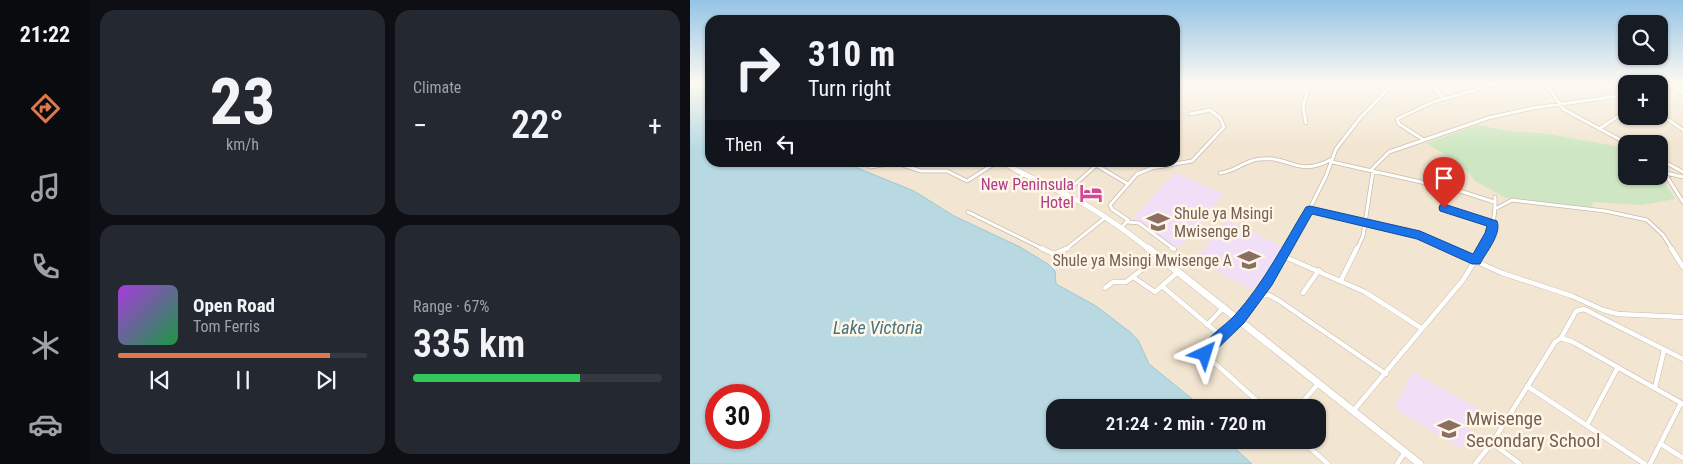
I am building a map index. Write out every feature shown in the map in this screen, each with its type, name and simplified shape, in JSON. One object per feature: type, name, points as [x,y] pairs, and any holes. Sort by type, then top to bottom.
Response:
[{"type":"street","points":[[1303,106],[1306,123]]},
{"type":"street","points":[[1255,399],[1206,356],[1206,351],[1240,319],[1256,297],[1310,210],[1336,149],[1350,130],[1373,106]]},
{"type":"street","points":[[1421,106],[1396,120],[1424,140]]},
{"type":"street","points":[[1341,280],[1364,236],[1372,170],[1378,161],[1389,152],[1480,120],[1550,106]]},
{"type":"street","points":[[1560,106],[1618,139]]},
{"type":"street","points":[[1180,164],[1192,161],[1202,153],[1224,126],[1220,118],[1210,110],[1190,114]]},
{"type":"street","points":[[1599,129],[1618,116]]},
{"type":"street","points":[[1668,119],[1683,130]]},
{"type":"street","points":[[1220,173],[1228,173],[1257,159],[1270,158],[1285,164],[1312,168],[1332,160],[1495,200],[1496,208],[1491,234],[1463,280],[1354,410]]},
{"type":"street","points":[[1668,164],[1683,172]]},
{"type":"street","points":[[907,167],[921,171],[947,171],[967,181],[987,167]]},
{"type":"street","points":[[1011,167],[1106,217],[1125,224],[1160,256],[1420,464]]},
{"type":"street","points":[[1064,194],[1095,167]]},
{"type":"street","points":[[1102,167],[1128,184]]},
{"type":"street","points":[[1125,224],[1127,218],[1110,206],[1132,177],[1142,172],[1165,167]]},
{"type":"street","points":[[1668,174],[1683,177]]},
{"type":"street","points":[[1013,183],[1023,175]]},
{"type":"street","points":[[1668,178],[1682,200]]},
{"type":"street","points":[[1496,208],[1512,200],[1606,211],[1640,218],[1652,223],[1663,235],[1683,267]]},
{"type":"street","points":[[1444,208],[1493,224]]},
{"type":"street","points":[[1310,210],[1420,235],[1514,277],[1572,296],[1610,312],[1627,315],[1683,317]]},
{"type":"street","points":[[968,212],[1054,254],[1066,248],[1106,217]]},
{"type":"street","points":[[1125,224],[1139,223],[1174,249]]},
{"type":"street","points":[[1105,288],[1113,282],[1124,283],[1160,256]]},
{"type":"street","points":[[1283,256],[1319,270],[1365,292],[1421,328]]},
{"type":"street","points":[[1303,293],[1319,270]]},
{"type":"street","points":[[1133,277],[1152,291],[1162,286],[1179,271]]},
{"type":"street","points":[[1162,286],[1221,336]]},
{"type":"street","points":[[1256,297],[1266,295],[1272,297],[1386,374]]},
{"type":"street","points":[[1207,325],[1224,307]]},
{"type":"street","points":[[1475,464],[1492,443],[1555,342],[1561,338],[1576,311],[1584,309],[1683,359]]},
{"type":"street","points":[[1561,338],[1682,404],[1650,464]]},
{"type":"street","points":[[1655,388],[1664,350]]},
{"type":"street","points":[[1587,425],[1618,368]]},
{"type":"street","points":[[1305,399],[1319,382]]},
{"type":"street","points":[[1527,386],[1644,464]]},
{"type":"street","points":[[1492,443],[1520,464]]},
{"type":"street","points":[[1661,444],[1683,458]]},
{"type":"street","points":[[1311,449],[1328,464]]},
{"type":"street","points":[[1397,464],[1406,452]]},
{"type":"shaded area","points":[[1180,106],[1618,106],[1618,125],[1668,125],[1668,106],[1683,106],[1683,464],[1252,464],[1236,449],[1326,449],[1326,399],[1192,399],[1149,364],[1138,340],[1130,332],[1096,306],[1056,284],[1054,281],[1055,271],[1048,264],[954,216],[914,191],[855,167],[1180,167]]},
{"type":"shaded area","points":[[1175,173],[1223,194],[1197,231],[1177,249],[1132,219]]},
{"type":"shaded area","points":[[1227,220],[1283,247],[1253,290],[1195,260]]},
{"type":"shaded area","name":"Mwisenge Secondary School","points":[[1413,372],[1478,409],[1461,449],[1394,408]]},
{"type":"green space","points":[[1478,125],[1512,132],[1543,133],[1618,147],[1618,185],[1666,185],[1675,199],[1641,205],[1593,202],[1591,209],[1506,198],[1475,181],[1469,173],[1427,143]]},
{"type":"water","name":"Lake Victoria","points":[[690,106],[705,106],[705,167],[855,167],[914,191],[954,216],[1020,247],[1048,264],[1055,271],[1056,284],[1096,306],[1130,332],[1138,340],[1149,364],[1192,399],[1046,399],[1046,449],[1236,449],[1252,464],[690,464]]},
{"type":"place","name":"New Peninsula Hotel","points":[[1091,193]]},
{"type":"place","name":"Shule ya Msingi Mwisenge B","points":[[1158,222]]},
{"type":"place","name":"Shule ya Msingi Mwisenge A","points":[[1249,260]]},
{"type":"place","name":"Mwisenge Secondary School","points":[[1449,429]]},
{"type":"route","points":[[1205,354],[1207,349],[1240,319],[1274,271],[1310,210],[1420,235],[1476,260],[1491,234],[1493,224],[1444,208]]}]
